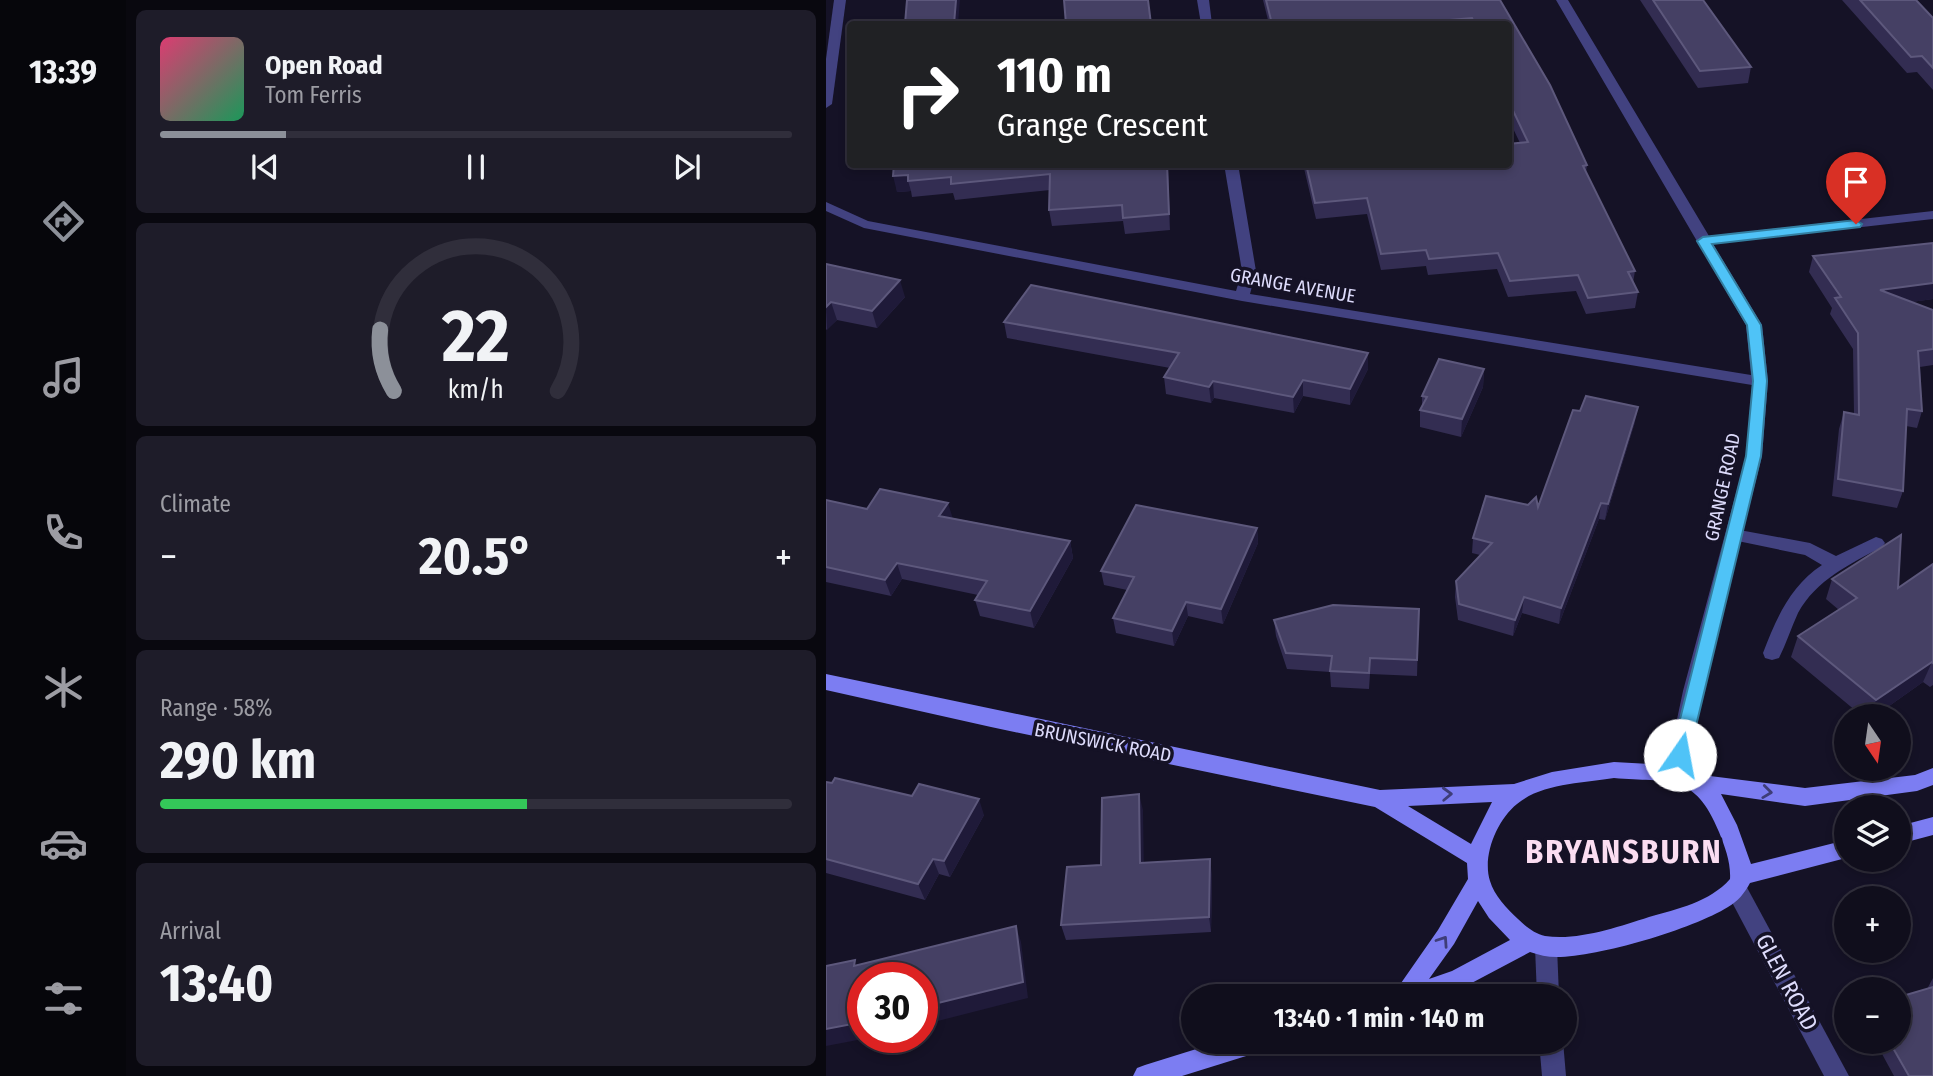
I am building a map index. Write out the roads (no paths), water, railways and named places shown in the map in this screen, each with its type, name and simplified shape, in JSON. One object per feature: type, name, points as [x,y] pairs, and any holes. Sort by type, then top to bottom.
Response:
[{"type":"main road","name":"BRUNSWICK ROAD","points":[[826,682],[991,719],[1380,799],[1515,793]]},
{"type":"main road","points":[[1412,984],[1446,937],[1478,869],[1492,819],[1515,793],[1561,778],[1614,770],[1675,776],[1700,783],[1805,797],[1917,783],[1933,776]]},
{"type":"main road","points":[[1700,783],[1727,819],[1739,882]]},
{"type":"main road","name":"BRUNSWICK ROAD","points":[[1380,799],[1478,869]]},
{"type":"main road","points":[[1911,832],[1933,826]]},
{"type":"main road","points":[[1444,984],[1537,944],[1579,946],[1710,906],[1739,882],[1834,853]]},
{"type":"main road","points":[[1478,869],[1497,913],[1537,944]]},
{"type":"main road","points":[[1144,1076],[1216,1054]]},
{"type":"street","points":[[826,104],[840,0]]},
{"type":"street","points":[[1203,0],[1207,21]]},
{"type":"street","name":"GRANGE ROAD","points":[[1562,0],[1754,325],[1760,381],[1754,456],[1693,691],[1675,776]]},
{"type":"street","points":[[1232,168],[1249,271],[1242,297]]},
{"type":"street","name":"GRANGE AVENUE","points":[[826,206],[864,224],[1242,297],[1760,381]]},
{"type":"street","points":[[1703,241],[1933,215]]},
{"type":"street","points":[[1734,536],[1810,548],[1835,564]]},
{"type":"street","points":[[1772,653],[1787,614],[1801,592],[1820,572],[1876,542]]},
{"type":"street","name":"GLEN ROAD","points":[[1739,882],[1837,1076]]},
{"type":"street","points":[[1537,944],[1545,984]]},
{"type":"street","points":[[1552,1054],[1554,1076]]},
{"type":"district","name":"BRYANSBURN","points":[[1624,852]]}]
